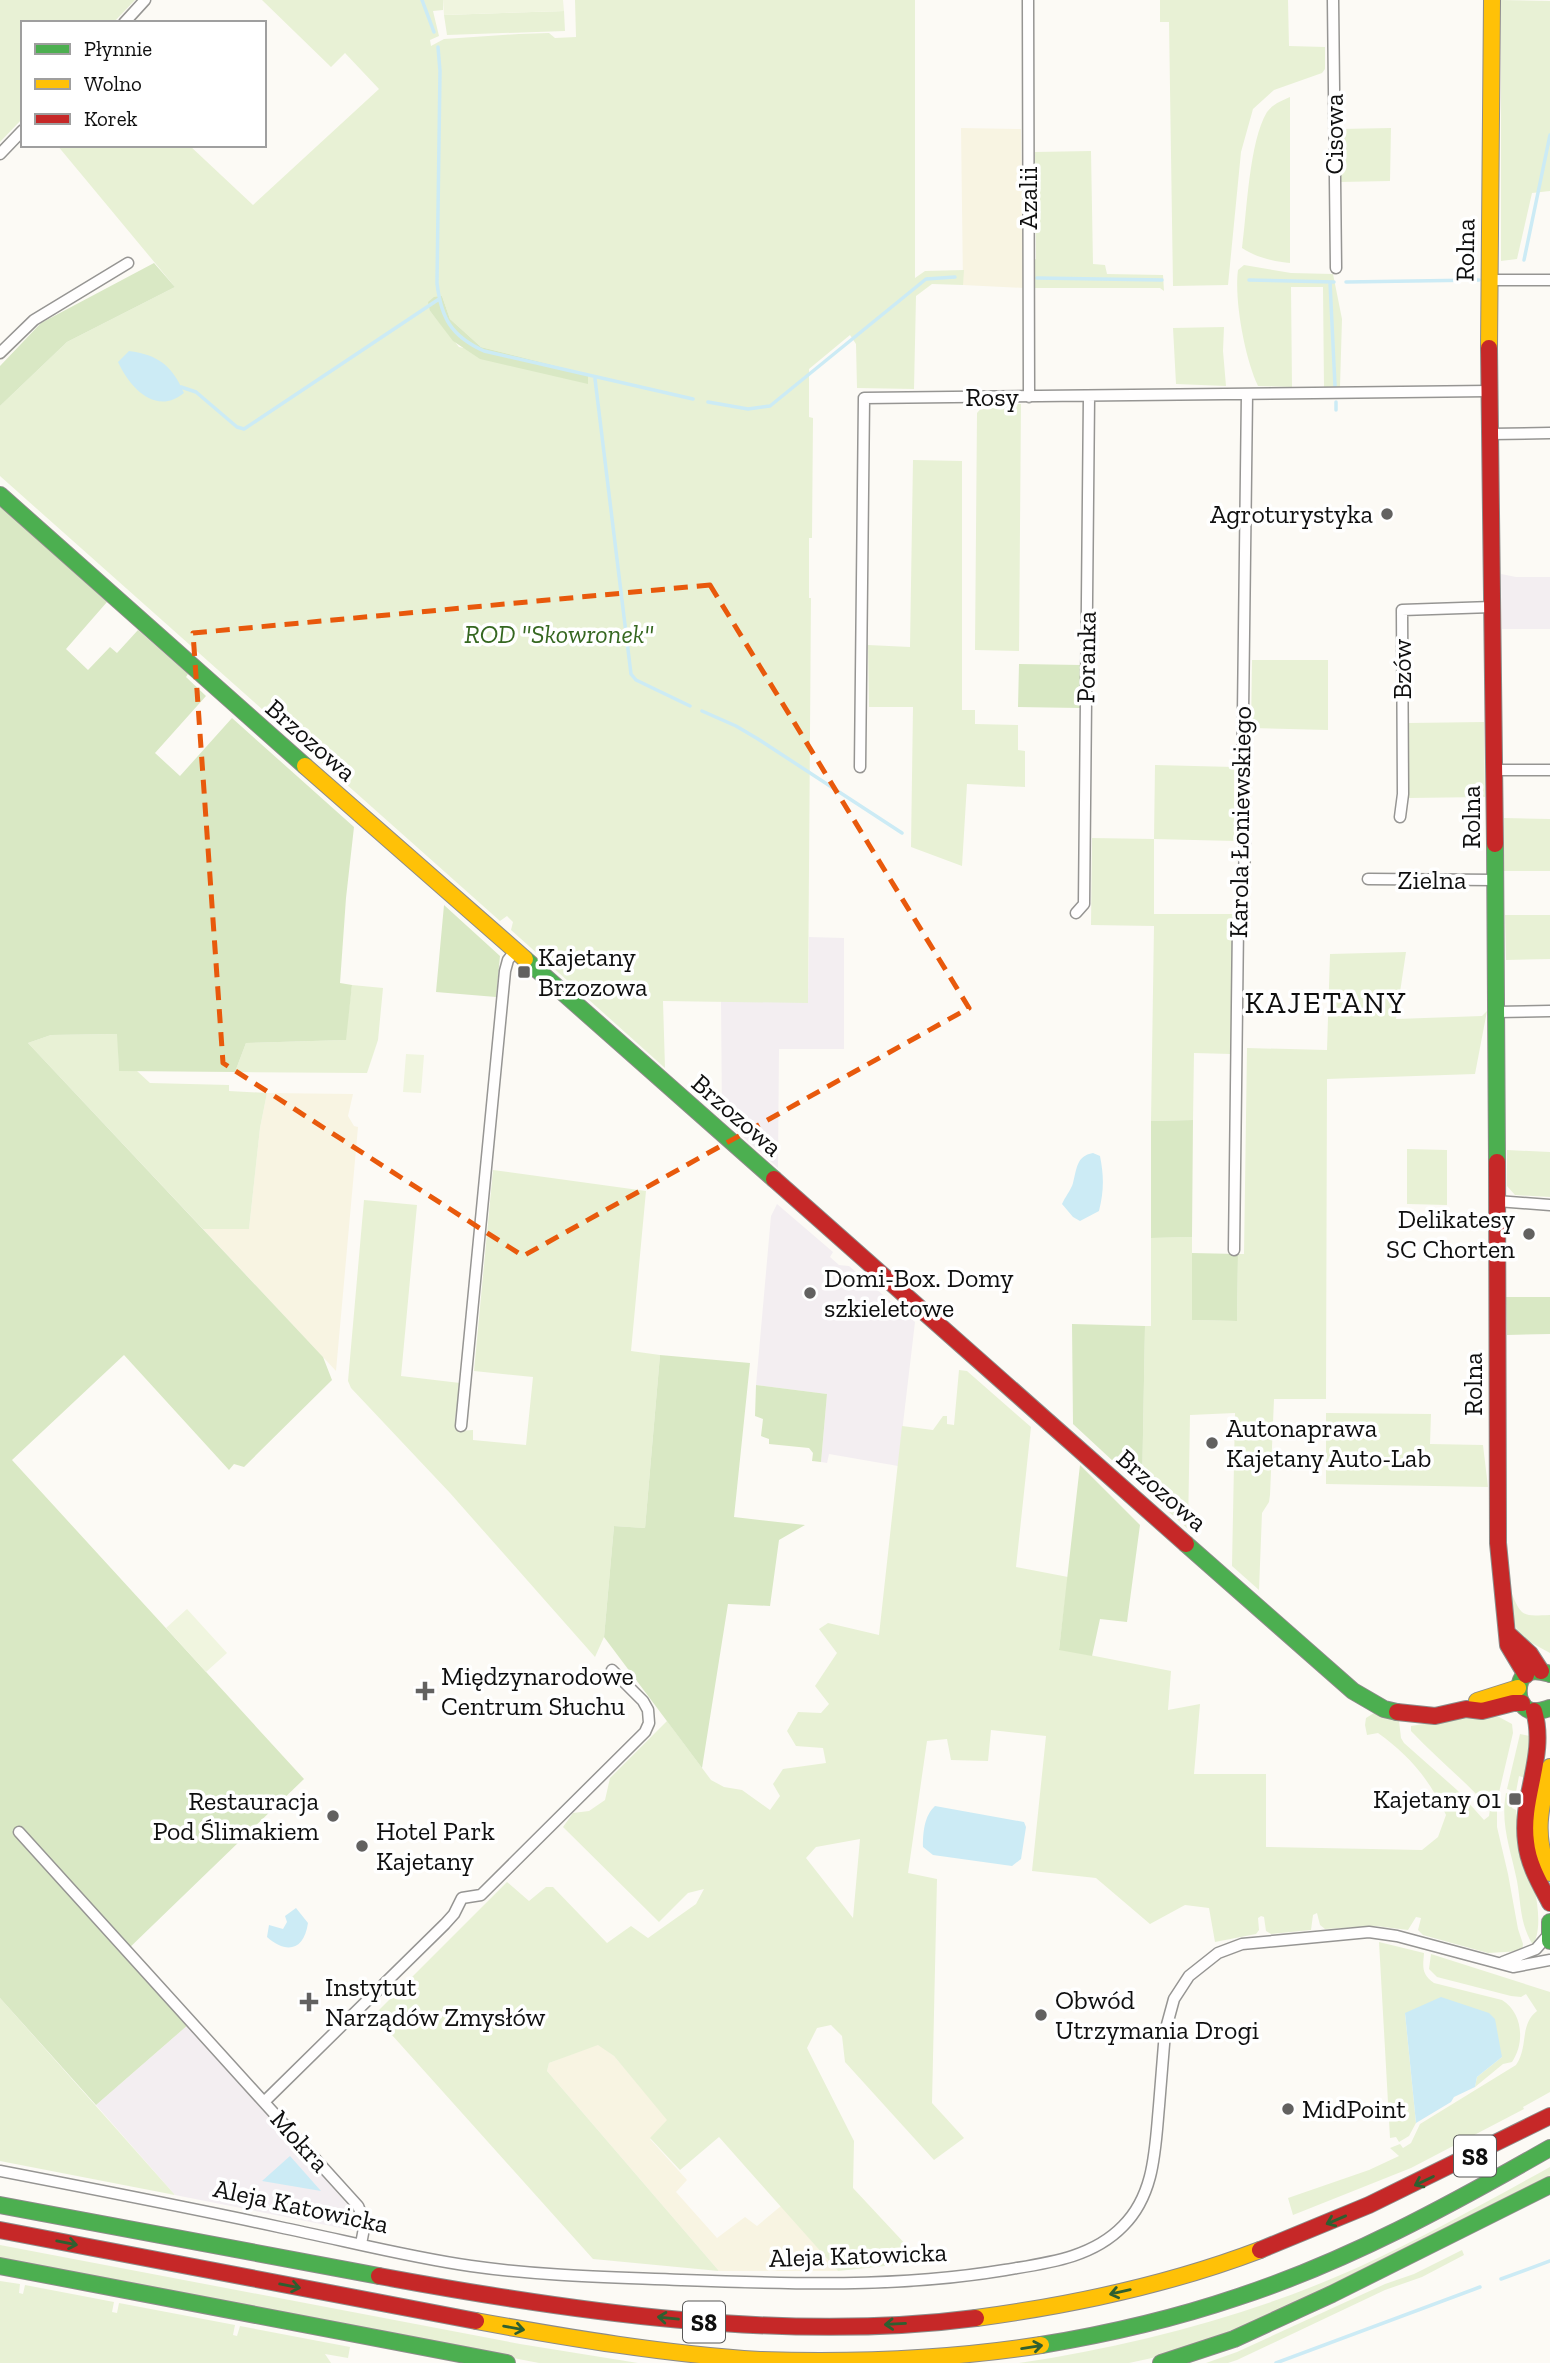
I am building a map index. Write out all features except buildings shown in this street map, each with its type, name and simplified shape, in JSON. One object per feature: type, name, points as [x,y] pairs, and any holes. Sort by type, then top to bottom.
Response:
[{"type":"main road","name":"Rolna","points":[[1492,0],[1489,391],[1496,880],[1499,1556],[1507,1633],[1530,1654],[1541,1724],[1543,1740],[1525,1822],[1525,1839],[1530,1861],[1550,1903]]},
{"type":"main road","name":"Brzozowa","points":[[0,495],[188,664],[1353,1691],[1384,1709],[1407,1715],[1435,1716],[1466,1709],[1482,1710],[1534,1690]]},
{"type":"main road","points":[[1550,1767],[1537,1831],[1540,1851],[1550,1873]]},
{"type":"main road","name":"S8","points":[[0,2205],[410,2283],[527,2302],[695,2321],[765,2325],[884,2325],[973,2318],[1039,2309],[1093,2299],[1179,2277],[1332,2222],[1399,2193],[1550,2116]]},
{"type":"main road","name":"S8","points":[[0,2231],[613,2345],[764,2361],[879,2362],[957,2356],[1059,2343],[1143,2325],[1234,2299],[1319,2267],[1385,2237],[1486,2185],[1550,2148]]},
{"type":"main road","points":[[1161,2363],[1234,2339],[1332,2294],[1550,2185]]},
{"type":"main road","points":[[0,2266],[507,2363]]},
{"type":"street","points":[[126,21],[145,0]]},
{"type":"street","name":"Azalii","points":[[1028,0],[1029,397]]},
{"type":"street","name":"Cisowa","points":[[1332,0],[1336,268]]},
{"type":"street","points":[[0,154],[21,132]]},
{"type":"street","points":[[0,353],[34,320],[128,262]]},
{"type":"street","points":[[1489,280],[1550,280]]},
{"type":"street","name":"Rosy","points":[[860,767],[863,398],[1489,391]]},
{"type":"street","name":"Karola Łoniewskiego","points":[[1234,1250],[1238,925],[1242,905],[1244,813],[1242,792],[1247,394]]},
{"type":"street","name":"Poranka","points":[[1076,913],[1084,904],[1089,397]]},
{"type":"street","points":[[1490,434],[1550,433]]},
{"type":"street","name":"Bzów","points":[[1400,817],[1403,794],[1402,610],[1492,607]]},
{"type":"street","points":[[1495,771],[1550,770]]},
{"type":"street","name":"Zielna","points":[[1368,879],[1496,880]]},
{"type":"street","points":[[461,1426],[505,971],[514,951]]},
{"type":"street","points":[[1496,1012],[1550,1010]]},
{"type":"street","points":[[1497,1201],[1550,1205]]},
{"type":"street","name":"Mokra","points":[[361,2244],[365,2223],[361,2210],[264,2102],[445,1924],[462,1898],[481,1895],[645,1732],[649,1723],[645,1705],[612,1670]]},
{"type":"street","points":[[19,1832],[264,2102]]},
{"type":"street","name":"Aleja Katowicka","points":[[0,2171],[169,2203],[436,2260],[502,2270],[796,2284],[881,2284],[977,2275],[1066,2258],[1088,2251],[1110,2238],[1128,2220],[1144,2196],[1153,2168],[1169,2010],[1189,1976],[1207,1959],[1230,1948],[1252,1942],[1369,1932],[1397,1936],[1476,1958],[1503,1962],[1513,1967],[1550,1960]]},
{"type":"street","points":[[1503,1962],[1536,1949],[1550,1932]]},
{"type":"highlighted area","points":[[710,585],[969,1008],[523,1256],[223,1063],[193,633]]},
{"type":"shaded area","points":[[961,128],[1021,129],[1024,288],[963,285]]},
{"type":"shaded area","points":[[1501,574],[1550,577],[1550,629],[1502,629]]},
{"type":"shaded area","points":[[809,937],[844,938],[844,1049],[779,1049],[778,1168],[722,1118],[721,1001],[808,1002]]},
{"type":"shaded area","points":[[267,1093],[353,1094],[348,1116],[354,1126],[358,1127],[336,1371],[203,1229],[249,1229],[260,1128]]},
{"type":"shaded area","points":[[777,1204],[833,1252],[830,1257],[839,1265],[849,1266],[915,1322],[898,1466],[829,1454],[827,1463],[821,1462],[827,1394],[756,1385],[771,1216]]},
{"type":"shaded area","points":[[189,2024],[353,2211],[357,2222],[356,2231],[175,2195],[96,2105]]},
{"type":"shaded area","points":[[598,2044],[614,2056],[668,2120],[650,2139],[687,2180],[676,2192],[717,2238],[745,2217],[757,2226],[781,2206],[838,2271],[719,2271],[547,2071],[549,2063]]},
{"type":"green space","points":[[0,0],[135,0],[115,21],[21,21],[21,120],[0,142]]},
{"type":"green space","name":"ROD \"Skowronek\"","points":[[262,0],[443,0],[443,10],[433,11],[439,36],[430,40],[431,46],[444,39],[519,34],[549,33],[555,38],[576,37],[575,0],[915,0],[915,278],[925,271],[964,270],[963,285],[932,284],[916,296],[914,389],[857,388],[856,344],[850,335],[809,369],[809,417],[813,418],[812,538],[809,538],[811,598],[808,1003],[663,1001],[665,1068],[511,930],[513,922],[507,916],[500,921],[0,476],[0,406],[67,342],[175,287],[59,147],[191,147],[253,205],[379,89],[345,53],[331,67]],"holes":[[[442,296],[450,319],[481,347],[588,374],[459,347],[430,311]]]},
{"type":"green space","points":[[443,0],[563,0],[564,11],[444,15]]},
{"type":"green space","points":[[1160,0],[1288,0],[1289,46],[1325,47],[1325,69],[1322,73],[1274,90],[1253,109],[1241,152],[1228,285],[1173,286],[1169,22],[1160,22]]},
{"type":"green space","points":[[1501,0],[1550,1],[1550,191],[1532,193],[1517,259],[1501,261]]},
{"type":"green space","points":[[564,11],[565,31],[447,35],[444,15]]},
{"type":"green space","points":[[1290,97],[1290,263],[1265,258],[1242,248],[1252,159],[1261,125],[1269,109]]},
{"type":"green space","points":[[1391,128],[1390,181],[1340,182],[1340,129]]},
{"type":"green space","points":[[1091,151],[1093,264],[1105,265],[1107,274],[1163,275],[1164,291],[1160,288],[1033,288],[1032,261],[1036,259],[1035,152]]},
{"type":"green space","points":[[154,263],[175,287],[67,342],[0,406],[0,366],[41,323]]},
{"type":"green space","points":[[1244,265],[1291,273],[1333,274],[1342,319],[1340,387],[1324,387],[1323,287],[1291,287],[1292,387],[1258,386],[1249,361],[1239,313],[1238,270]]},
{"type":"green space","points":[[442,296],[450,319],[481,347],[588,374],[588,384],[480,359],[453,341],[430,311],[428,302],[434,297]]},
{"type":"green space","points":[[1224,327],[1226,386],[1176,384],[1173,328]]},
{"type":"green space","points":[[985,404],[1021,404],[1019,651],[975,650],[977,413]]},
{"type":"green space","points":[[913,460],[962,461],[962,710],[975,710],[975,724],[1018,725],[1018,750],[1025,751],[1025,787],[967,784],[962,866],[911,847],[913,707],[869,707],[868,645],[910,647]]},
{"type":"green space","points":[[0,506],[107,602],[66,649],[88,670],[110,647],[117,653],[138,630],[188,674],[186,677],[206,696],[155,753],[180,776],[232,718],[354,827],[340,983],[352,985],[346,1040],[246,1043],[235,1072],[119,1071],[117,1034],[51,1035],[28,1043],[323,1357],[332,1380],[244,1467],[234,1464],[229,1470],[124,1355],[12,1460],[304,1779],[124,1953],[189,2024],[96,2105],[0,1998]]},
{"type":"green space","points":[[1252,660],[1328,660],[1328,730],[1251,728]]},
{"type":"green space","points":[[1019,664],[1081,665],[1080,708],[1018,707]]},
{"type":"green space","points":[[1484,722],[1485,797],[1409,798],[1409,723]]},
{"type":"green space","points":[[1155,765],[1234,767],[1234,841],[1154,839]]},
{"type":"green space","points":[[1504,818],[1550,819],[1550,871],[1504,871]]},
{"type":"green space","points":[[1092,838],[1154,839],[1154,914],[1233,914],[1231,1054],[1194,1053],[1193,1120],[1151,1121],[1154,926],[1091,925]]},
{"type":"green space","points":[[444,905],[500,956],[496,997],[436,992]]},
{"type":"green space","points":[[1505,915],[1550,915],[1550,959],[1506,960]]},
{"type":"green space","points":[[1406,952],[1396,1019],[1482,1016],[1487,1011],[1475,1074],[1327,1079],[1326,1399],[1274,1399],[1270,1495],[1262,1513],[1259,1590],[1232,1566],[1235,1413],[1190,1415],[1188,1529],[1142,1488],[1145,1326],[1151,1326],[1151,1238],[1192,1237],[1192,1320],[1237,1321],[1238,1254],[1244,1254],[1247,1048],[1327,1050],[1330,954]]},
{"type":"green space","points":[[352,985],[383,988],[378,1040],[367,1073],[235,1072],[246,1043],[345,1040]]},
{"type":"green space","points":[[118,1034],[119,1071],[137,1071],[150,1083],[229,1085],[229,1091],[267,1093],[260,1128],[249,1229],[203,1229],[28,1043],[51,1035]]},
{"type":"green space","points":[[406,1054],[424,1055],[421,1093],[403,1092]]},
{"type":"green space","points":[[1193,1120],[1192,1237],[1151,1238],[1151,1121]]},
{"type":"green space","points":[[1407,1149],[1447,1150],[1447,1205],[1407,1204]]},
{"type":"green space","points":[[1507,1150],[1550,1152],[1550,1197],[1515,1195],[1507,1186]]},
{"type":"green space","points":[[493,1170],[646,1191],[631,1351],[660,1355],[645,1528],[614,1526],[604,1637],[595,1657],[450,1493],[351,1388],[348,1381],[364,1200],[417,1205],[401,1376],[460,1383],[455,1419],[458,1431],[473,1430],[473,1440],[526,1445],[533,1377],[474,1371]]},
{"type":"green space","points":[[1192,1253],[1238,1254],[1237,1321],[1192,1320]]},
{"type":"green space","points":[[1506,1297],[1550,1297],[1550,1334],[1507,1335]]},
{"type":"green space","points":[[1072,1324],[1145,1326],[1142,1488],[1073,1424]]},
{"type":"green space","points":[[660,1355],[750,1363],[734,1517],[805,1525],[779,1540],[770,1606],[728,1604],[702,1768],[604,1637],[614,1526],[645,1528]]},
{"type":"green space","points":[[959,1370],[967,1371],[1031,1427],[1016,1567],[1068,1577],[1059,1649],[1171,1671],[1168,1710],[1200,1704],[1194,1774],[1266,1774],[1266,1847],[1422,1850],[1438,1837],[1446,1815],[1440,1802],[1426,1779],[1399,1750],[1378,1733],[1367,1735],[1366,1718],[1374,1713],[1399,1721],[1404,1743],[1457,1790],[1484,1820],[1489,1816],[1490,1809],[1411,1731],[1411,1726],[1479,1715],[1499,1717],[1512,1724],[1513,1733],[1497,1801],[1497,1827],[1523,1944],[1522,1951],[1488,1953],[1423,1935],[1418,1930],[1421,1918],[1416,1917],[1408,1930],[1376,1926],[1325,1929],[1320,1925],[1317,1913],[1313,1915],[1311,1930],[1271,1934],[1266,1931],[1264,1917],[1261,1916],[1258,1918],[1259,1930],[1256,1934],[1215,1942],[1209,1908],[1185,1905],[1150,1924],[1096,1878],[1032,1871],[1046,1736],[991,1730],[988,1761],[951,1760],[947,1739],[927,1741],[908,1873],[937,1879],[932,2103],[964,2138],[934,2160],[845,2062],[842,2036],[831,2025],[817,2028],[807,2048],[854,2141],[853,2188],[922,2262],[838,2271],[719,2137],[680,2170],[650,2138],[667,2120],[614,2056],[598,2045],[549,2063],[547,2071],[719,2271],[593,2259],[374,2015],[507,1882],[529,1901],[546,1887],[553,1887],[607,1943],[631,1926],[648,1938],[696,1904],[704,1889],[688,1893],[659,1922],[563,1827],[573,1813],[589,1811],[605,1800],[610,1778],[667,1721],[711,1780],[724,1787],[742,1790],[770,1810],[780,1796],[773,1784],[783,1769],[826,1763],[823,1748],[796,1746],[787,1731],[798,1712],[821,1713],[829,1704],[815,1686],[837,1653],[819,1629],[828,1623],[879,1635],[902,1426],[933,1430],[943,1416],[947,1416],[947,1424],[954,1425]],"holes":[[[860,1839],[853,1918],[806,1858],[816,1847]]]},
{"type":"green space","points":[[756,1385],[827,1394],[821,1462],[812,1461],[813,1453],[809,1448],[769,1444],[769,1439],[761,1436],[763,1419],[755,1416]]},
{"type":"green space","points":[[1326,1413],[1431,1414],[1430,1444],[1483,1445],[1488,1487],[1326,1484]]},
{"type":"green space","points":[[1080,1465],[1140,1525],[1127,1622],[1100,1619],[1092,1656],[1059,1650]]},
{"type":"green space","points":[[1509,1592],[1524,1614],[1550,1615],[1550,1653],[1521,1637],[1513,1619]]},
{"type":"green space","points":[[187,1609],[227,1653],[206,1672],[166,1628]]},
{"type":"green space","points":[[1520,1734],[1534,1737],[1536,1751],[1525,1778],[1519,1776],[1516,1792],[1507,1789]]},
{"type":"green space","points":[[1506,1793],[1514,1796],[1512,1808],[1516,1810],[1533,1880],[1538,1916],[1533,1945],[1523,1922],[1507,1837],[1504,1816]]},
{"type":"green space","points":[[1379,1942],[1424,1953],[1425,1973],[1434,1983],[1502,2000],[1514,2012],[1520,2029],[1519,2046],[1512,2062],[1503,2064],[1475,2087],[1477,2077],[1502,2057],[1405,2013],[1416,2123],[1409,2136],[1399,2142],[1396,2137],[1390,2138]]},
{"type":"green space","points":[[1431,1954],[1550,1992],[1550,2092],[1523,2107],[1524,2109],[1411,2168],[1293,2215],[1288,2198],[1369,2170],[1399,2156],[1390,2148],[1400,2144],[1403,2148],[1411,2143],[1420,2124],[1516,2065],[1520,2058],[1528,2023],[1537,2011],[1526,1994],[1521,1997],[1511,1996],[1437,1977],[1429,1969]]},
{"type":"green space","points":[[0,1998],[175,2195],[0,2161]]},
{"type":"green space","points":[[1550,2167],[1550,2176],[1487,2211],[1272,2316],[1175,2353],[1129,2363],[1019,2363],[1151,2337],[1279,2299],[1385,2255]]},
{"type":"green space","points":[[0,2245],[520,2344],[638,2363],[539,2363],[0,2260]]},
{"type":"green space","points":[[1462,2250],[1464,2255],[1422,2277],[1385,2290],[1237,2360],[1228,2363],[1206,2363],[1237,2352],[1385,2284],[1414,2274]]},
{"type":"green space","points":[[0,2281],[20,2284],[19,2293],[23,2294],[25,2285],[114,2302],[112,2312],[117,2313],[119,2303],[235,2325],[233,2335],[237,2336],[240,2326],[350,2347],[348,2358],[325,2354],[331,2363],[0,2363]]},
{"type":"water","points":[[129,351],[148,355],[163,363],[174,375],[184,393],[164,402],[145,396],[129,381],[118,362]]},
{"type":"water","points":[[1093,1153],[1100,1156],[1103,1184],[1101,1204],[1099,1211],[1080,1221],[1062,1204],[1072,1186],[1080,1160]]},
{"type":"water","points":[[935,1806],[1024,1822],[1026,1827],[1021,1859],[1012,1866],[933,1855],[923,1847],[923,1842],[926,1820]]},
{"type":"water","points":[[296,1908],[308,1923],[303,1939],[298,1944],[293,1947],[281,1946],[267,1937],[269,1925],[283,1929],[287,1922],[285,1916]]},
{"type":"water","points":[[1441,1997],[1489,2013],[1495,2019],[1502,2057],[1477,2077],[1475,2087],[1454,2097],[1451,2102],[1416,2123],[1405,2013]]},
{"type":"water","points":[[290,2156],[321,2191],[262,2181]]},
{"type":"waterway","points":[[422,0],[434,32]]},
{"type":"waterway","points":[[438,47],[440,71],[437,283],[441,306],[450,324],[463,339],[484,351],[693,399]]},
{"type":"waterway","points":[[1524,260],[1550,135]]},
{"type":"waterway","points":[[708,402],[748,409],[770,406],[926,279],[955,277]]},
{"type":"waterway","points":[[1037,278],[1162,280]]},
{"type":"waterway","points":[[1249,280],[1334,282]]},
{"type":"waterway","points":[[1346,282],[1479,280]]},
{"type":"waterway","points":[[1330,282],[1335,386]]},
{"type":"waterway","points":[[181,387],[196,392],[237,427],[244,429],[439,299]]},
{"type":"waterway","points":[[595,379],[631,674],[636,680],[690,706]]},
{"type":"waterway","points":[[1336,402],[1336,410]]},
{"type":"waterway","points":[[702,711],[758,739],[902,833]]},
{"type":"waterway","points":[[1501,2279],[1550,2261]]},
{"type":"waterway","points":[[1276,2363],[1480,2287]]},
{"type":"traffic: fast","points":[[0,495],[305,766]]},
{"type":"traffic: fast","points":[[1495,844],[1497,1162]]},
{"type":"traffic: fast","points":[[525,959],[774,1179]]},
{"type":"traffic: fast","points":[[1186,1544],[1353,1691],[1384,1709],[1397,1712]]},
{"type":"traffic: fast","points":[[1550,1674],[1536,1671],[1527,1673],[1519,1686],[1519,1696],[1527,1709],[1536,1711],[1550,1708]]},
{"type":"traffic: fast","points":[[1550,1922],[1550,1941]]},
{"type":"traffic: fast","points":[[1041,2345],[1165,2319],[1279,2283],[1398,2230],[1550,2148]]},
{"type":"traffic: fast","points":[[1161,2363],[1234,2339],[1332,2294],[1550,2185]]},
{"type":"traffic: fast","points":[[0,2205],[379,2276]]},
{"type":"traffic: fast","points":[[0,2266],[507,2363]]},
{"type":"traffic: slow","points":[[1489,348],[1492,0]]},
{"type":"traffic: slow","points":[[305,766],[525,959]]},
{"type":"traffic: slow","points":[[1477,1701],[1518,1688]]},
{"type":"traffic: slow","points":[[1550,1767],[1540,1820],[1541,1846],[1550,1873]]},
{"type":"traffic: slow","points":[[976,2318],[1049,2307],[1120,2292],[1191,2274],[1260,2250]]},
{"type":"traffic: slow","points":[[476,2321],[617,2345],[760,2360],[901,2359],[1041,2345]]},
{"type":"traffic: jam","points":[[1489,348],[1495,844]]},
{"type":"traffic: jam","points":[[1497,1162],[1498,1543],[1508,1645],[1526,1675]]},
{"type":"traffic: jam","points":[[774,1179],[1186,1544]]},
{"type":"traffic: jam","points":[[1507,1633],[1530,1654],[1541,1671]]},
{"type":"traffic: jam","points":[[1397,1712],[1435,1716],[1466,1709],[1482,1711],[1522,1703]]},
{"type":"traffic: jam","points":[[1534,1711],[1537,1744],[1525,1825],[1526,1842],[1532,1866],[1550,1903]]},
{"type":"traffic: jam","points":[[1260,2250],[1369,2205],[1550,2116]]},
{"type":"traffic: jam","points":[[0,2230],[476,2321]]},
{"type":"traffic: jam","points":[[379,2276],[525,2301],[676,2320],[828,2327],[903,2325],[976,2318]]},
{"type":"place","name":"Agroturystyka","points":[[1387,514]]},
{"type":"place","name":"Kajetany Brzozowa","points":[[524,972]]},
{"type":"place","name":"Delikatesy SC Chorten","points":[[1529,1234]]},
{"type":"place","name":"Domi-Box. Domy szkieletowe","points":[[810,1293]]},
{"type":"place","name":"Autonaprawa Kajetany Auto-Lab","points":[[1212,1443]]},
{"type":"place","name":"Międzynarodowe Centrum Słuchu","points":[[425,1691]]},
{"type":"place","name":"Kajetany 01","points":[[1515,1799]]},
{"type":"place","name":"Restauracja Pod Ślimakiem","points":[[333,1816]]},
{"type":"place","name":"Hotel Park Kajetany","points":[[362,1846]]},
{"type":"place","name":"Instytut Narządów Zmysłów","points":[[309,2002]]},
{"type":"place","name":"Obwód Utrzymania Drogi","points":[[1041,2015]]},
{"type":"place","name":"MidPoint","points":[[1288,2109]]},
{"type":"district","name":"KAJETANY","points":[[1326,1003]]}]
